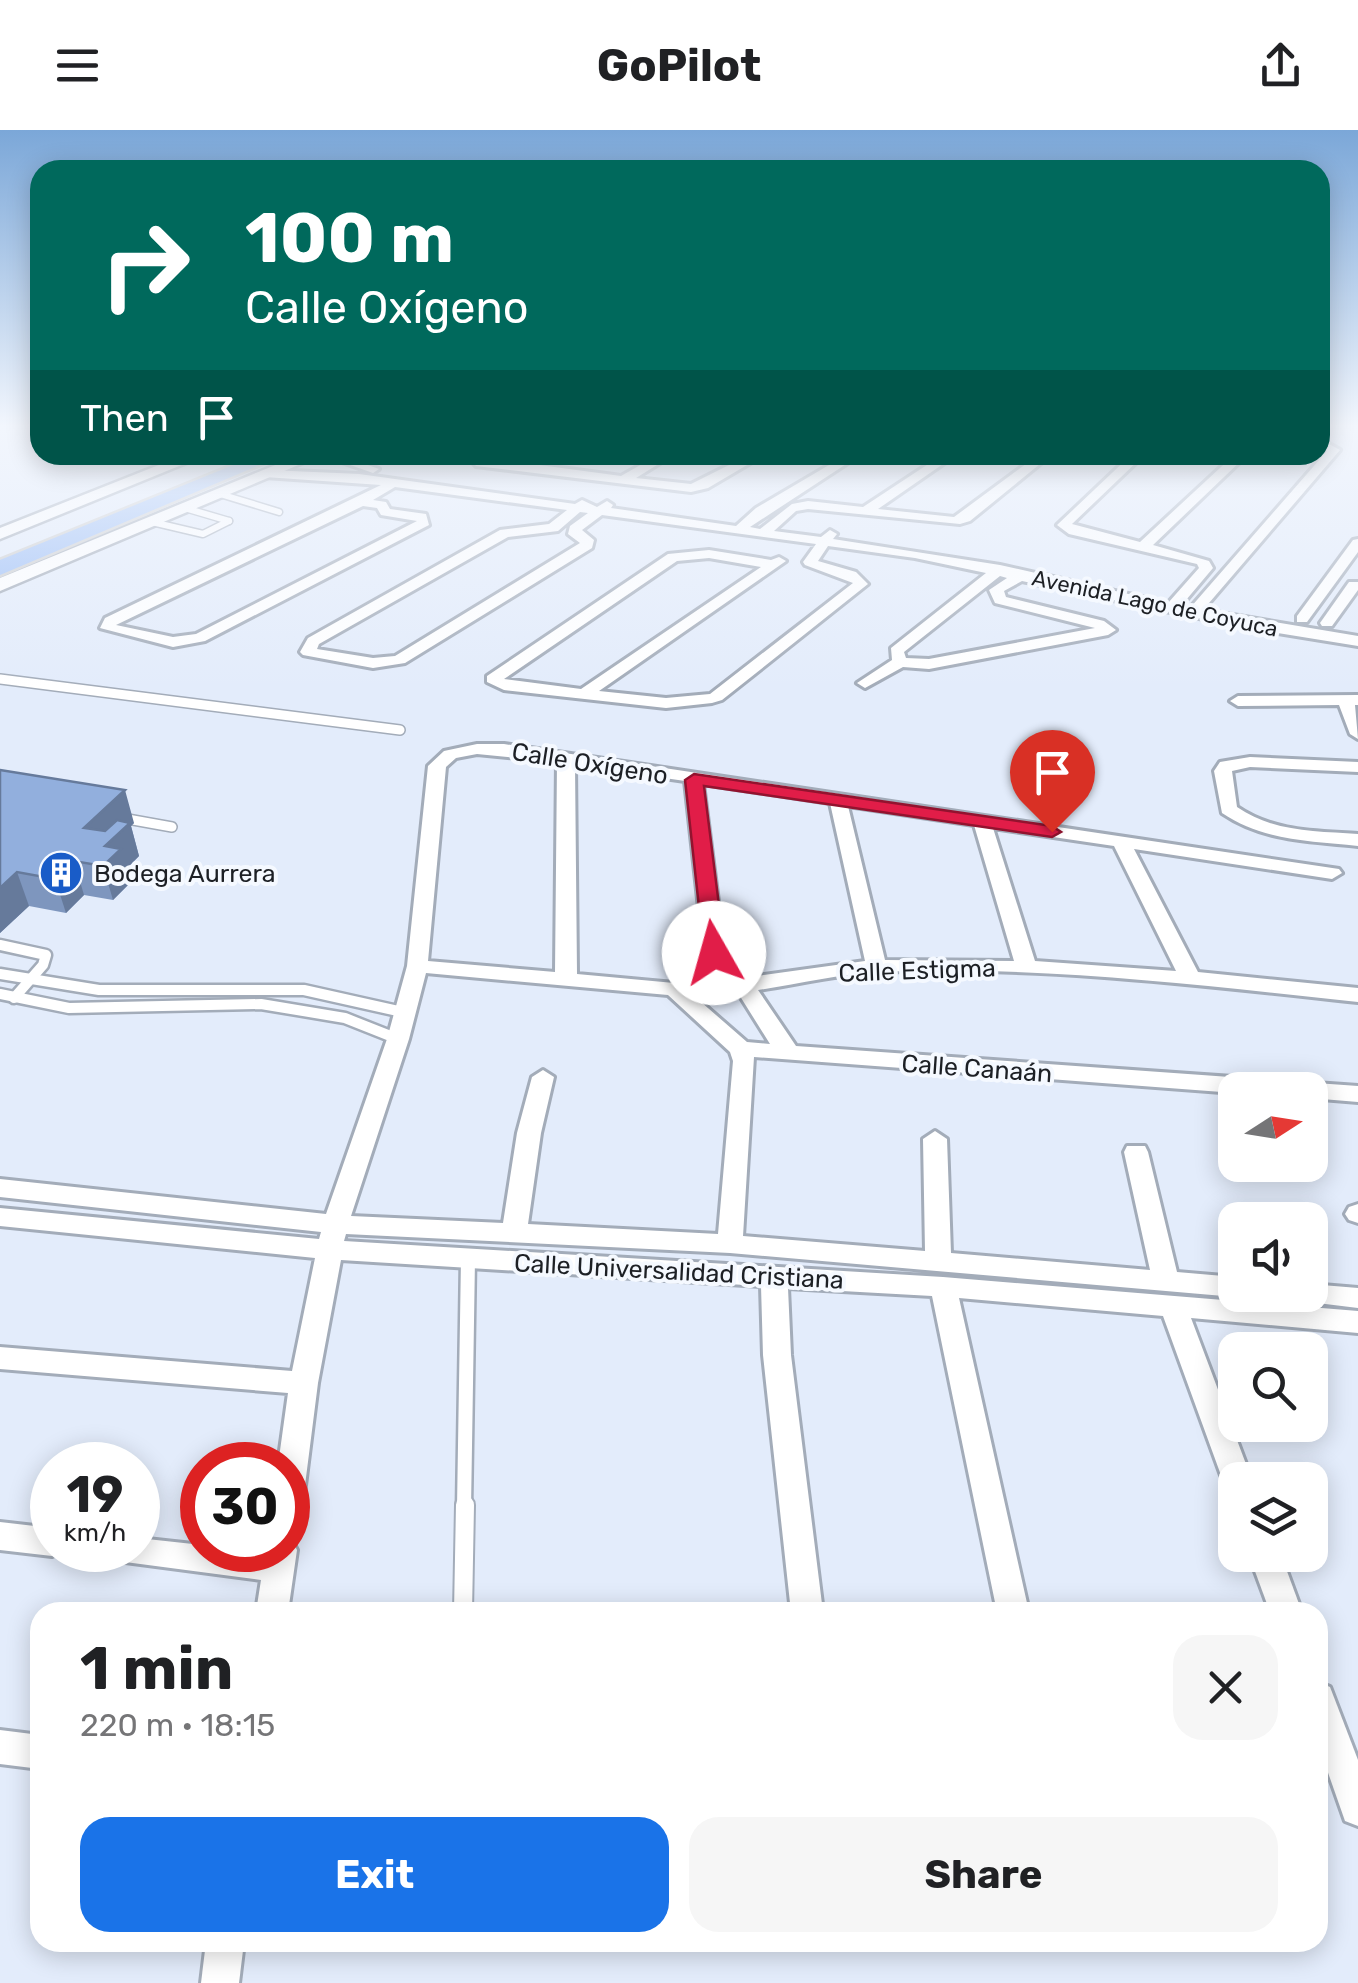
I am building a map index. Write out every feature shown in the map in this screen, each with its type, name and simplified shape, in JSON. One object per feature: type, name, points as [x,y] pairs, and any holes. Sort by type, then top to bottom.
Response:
[{"type":"main road","points":[[0,547],[82,514]]},
{"type":"main road","points":[[0,568],[140,514]]},
{"type":"main road","points":[[0,581],[76,553]]},
{"type":"street","points":[[0,534],[49,514]]},
{"type":"street","points":[[76,553],[170,514]]},
{"type":"street","points":[[336,514],[110,621],[108,628],[173,642],[200,638],[424,522],[419,516],[406,514]]},
{"type":"street","points":[[577,514],[553,528],[506,533],[313,641],[308,652],[373,663],[399,660],[587,545],[587,540],[575,534],[574,529],[586,514]]},
{"type":"street","name":"Avenida Lago de Coyuca","points":[[661,514],[826,537],[1177,601]]},
{"type":"street","points":[[743,526],[761,514]]},
{"type":"street","points":[[767,529],[784,514]]},
{"type":"street","points":[[882,514],[936,522],[961,520],[968,514]]},
{"type":"street","points":[[1074,514],[1064,524],[1074,531],[1205,564],[1200,577],[1177,601]]},
{"type":"street","points":[[1143,547],[1178,514]]},
{"type":"street","points":[[1198,606],[1278,514]]},
{"type":"street","points":[[584,694],[774,565],[807,534]]},
{"type":"street","points":[[774,565],[709,554],[674,557],[493,679],[504,685],[681,703],[716,696],[861,584],[853,575],[809,560],[826,537]]},
{"type":"street","name":"Avenida Lago de Coyuca","points":[[826,537],[980,554],[1198,606],[1280,630],[1358,641]]},
{"type":"street","points":[[1302,619],[1358,543]]},
{"type":"street","points":[[900,662],[896,651],[1000,569]]},
{"type":"street","points":[[865,682],[900,662],[929,664],[1108,630],[1099,624],[1000,600],[996,590],[1023,574]]},
{"type":"street","points":[[1327,623],[1356,585],[1331,580]]},
{"type":"street","name":"Avenida Lago de Coyuca","points":[[1198,606],[1358,626]]},
{"type":"street","points":[[1238,701],[1351,700],[1358,734]]},
{"type":"street","name":"Calle Oxígeno","points":[[417,966],[437,766],[443,758],[479,748],[1332,873]]},
{"type":"street","points":[[566,761],[566,978]]},
{"type":"street","points":[[1358,767],[1250,762],[1226,766],[1223,771],[1228,809],[1242,820],[1274,832],[1358,840]]},
{"type":"street","points":[[694,780],[718,988]]},
{"type":"street","points":[[838,800],[876,966]]},
{"type":"street","points":[[982,822],[1026,967]]},
{"type":"street","points":[[1121,842],[1190,978]]},
{"type":"street","points":[[296,1442],[332,1237],[398,1039],[417,966]]},
{"type":"street","name":"Calle Estigma","points":[[417,966],[674,990],[745,986],[876,966],[1026,967],[1190,978],[1358,996]]},
{"type":"street","points":[[745,986],[790,1054]]},
{"type":"street","points":[[674,990],[742,1049],[730,1244]]},
{"type":"street","name":"Calle Canaán","points":[[742,1049],[1218,1084]]},
{"type":"street","points":[[514,1234],[542,1077]]},
{"type":"street","points":[[1328,1092],[1358,1094]]},
{"type":"street","points":[[935,1139],[940,1274],[1011,1602]]},
{"type":"street","points":[[1136,1152],[1169,1294],[1230,1462]]},
{"type":"street","name":"Calle Universalidad Cristiana","points":[[0,1188],[468,1258],[774,1277],[940,1274]]},
{"type":"street","name":"Calle Universalidad Cristiana","points":[[0,1217],[332,1237],[514,1234],[730,1244],[940,1274],[1169,1294],[1358,1322]]},
{"type":"street","points":[[774,1277],[777,1355],[806,1602]]},
{"type":"street","name":"Calle Universalidad Cristiana","points":[[1169,1294],[1218,1289]]},
{"type":"street","points":[[1328,1296],[1358,1298]]},
{"type":"street","points":[[0,1358],[304,1383]]},
{"type":"street","points":[[0,1536],[30,1539]]},
{"type":"street","points":[[274,1602],[278,1572]]},
{"type":"street","points":[[1271,1572],[1282,1602]]},
{"type":"street","points":[[1328,1726],[1358,1808]]},
{"type":"street","points":[[0,1748],[30,1751]]},
{"type":"street","points":[[220,1983],[224,1952]]},
{"type":"lane","points":[[152,522],[193,534],[229,524],[203,514]]},
{"type":"lane","points":[[0,679],[400,730]]},
{"type":"lane","points":[[115,816],[172,827]]},
{"type":"lane","points":[[0,944],[46,955],[43,965],[14,998]]},
{"type":"lane","points":[[0,974],[98,990],[276,988],[406,1012]]},
{"type":"lane","points":[[0,994],[68,1008],[261,1004],[345,1018],[398,1039]]},
{"type":"lane","points":[[462,1602],[468,1258]]},
{"type":"building","points":[[0,770],[125,790],[84,828],[105,831],[117,820],[130,823],[105,846],[121,849],[103,866],[74,861],[55,879],[17,872],[0,888]]},
{"type":"place","name":"Bodega Aurrera","points":[[61,873]]},
{"type":"route","points":[[714,953],[694,780],[1052,832]]}]
